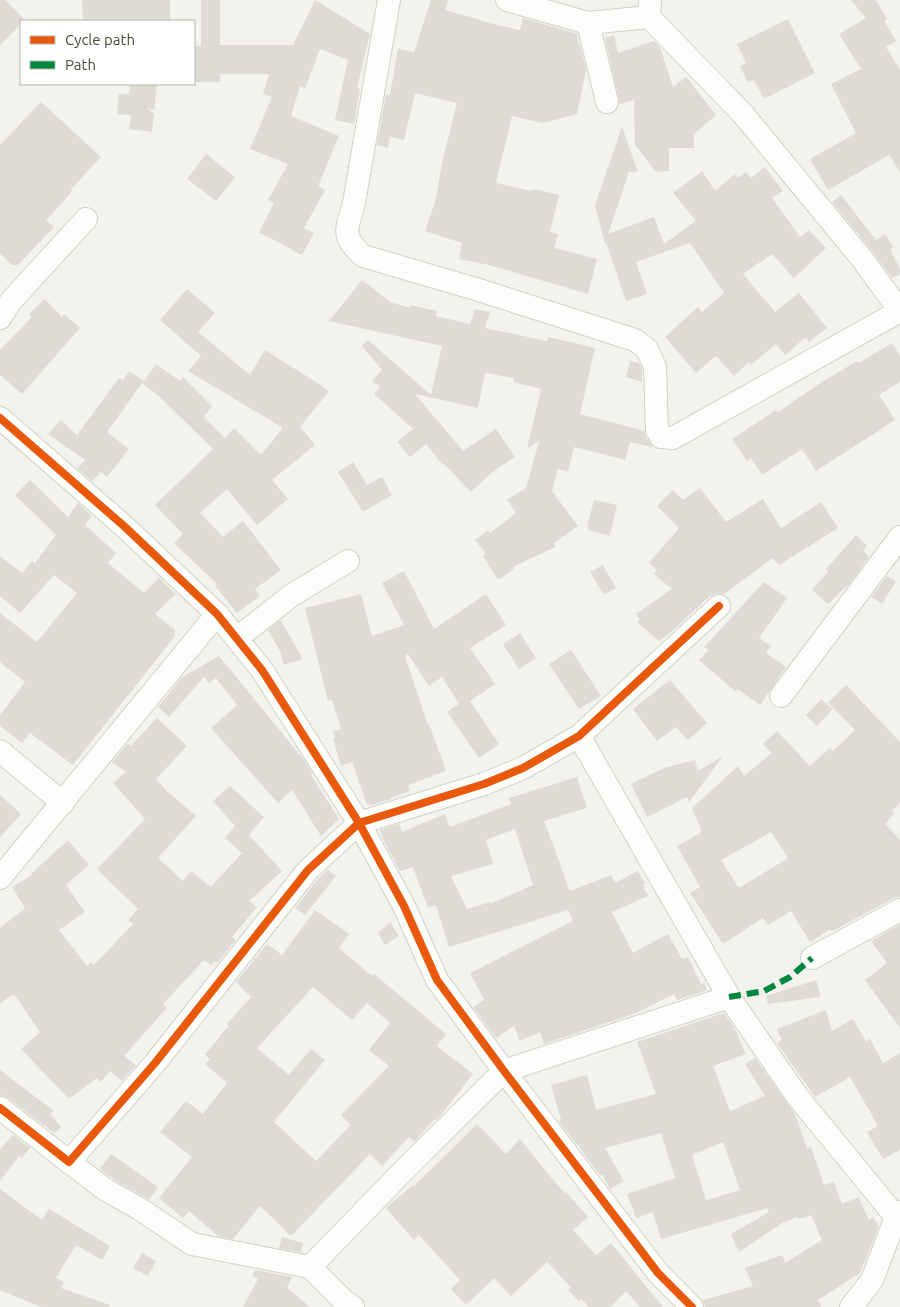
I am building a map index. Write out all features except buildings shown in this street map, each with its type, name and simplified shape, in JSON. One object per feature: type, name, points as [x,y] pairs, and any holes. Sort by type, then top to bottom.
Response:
[{"type":"street","points":[[389,0],[347,232],[351,245],[363,256],[479,290],[635,340],[647,350],[655,368],[657,430],[662,438],[673,438],[900,311],[863,260],[742,114],[650,9],[588,23],[507,0]]},
{"type":"street","points":[[588,23],[607,102]]},
{"type":"street","points":[[0,318],[11,301],[86,219]]},
{"type":"street","points":[[0,418],[124,527],[217,614],[262,670],[360,823],[404,906],[436,980],[658,1273],[692,1307]]},
{"type":"street","points":[[781,696],[900,537]]},
{"type":"street","points":[[237,638],[292,595],[348,561]]},
{"type":"street","points":[[70,1162],[156,1063],[308,870],[360,823],[484,784],[522,768],[579,736],[719,606]]},
{"type":"street","points":[[0,878],[217,614]]},
{"type":"street","points":[[579,736],[730,997],[798,1096],[898,1215],[872,1280],[851,1307]]},
{"type":"street","points":[[0,751],[63,803]]},
{"type":"street","points":[[812,958],[900,910]]},
{"type":"street","points":[[310,1268],[417,1157],[504,1072],[730,997]]},
{"type":"street","points":[[0,1108],[106,1190],[140,1209],[192,1244],[310,1268],[344,1301],[353,1307]]},
{"type":"marked path","points":[[729,997],[764,991],[790,977],[812,958]]},
{"type":"cycle path","points":[[0,418],[125,527],[217,614],[262,670],[359,823],[404,906],[437,980],[658,1273],[692,1307]]},
{"type":"cycle path","points":[[0,1108],[69,1162],[155,1063],[308,870],[359,823],[484,784],[523,768],[579,736],[719,606]]}]
